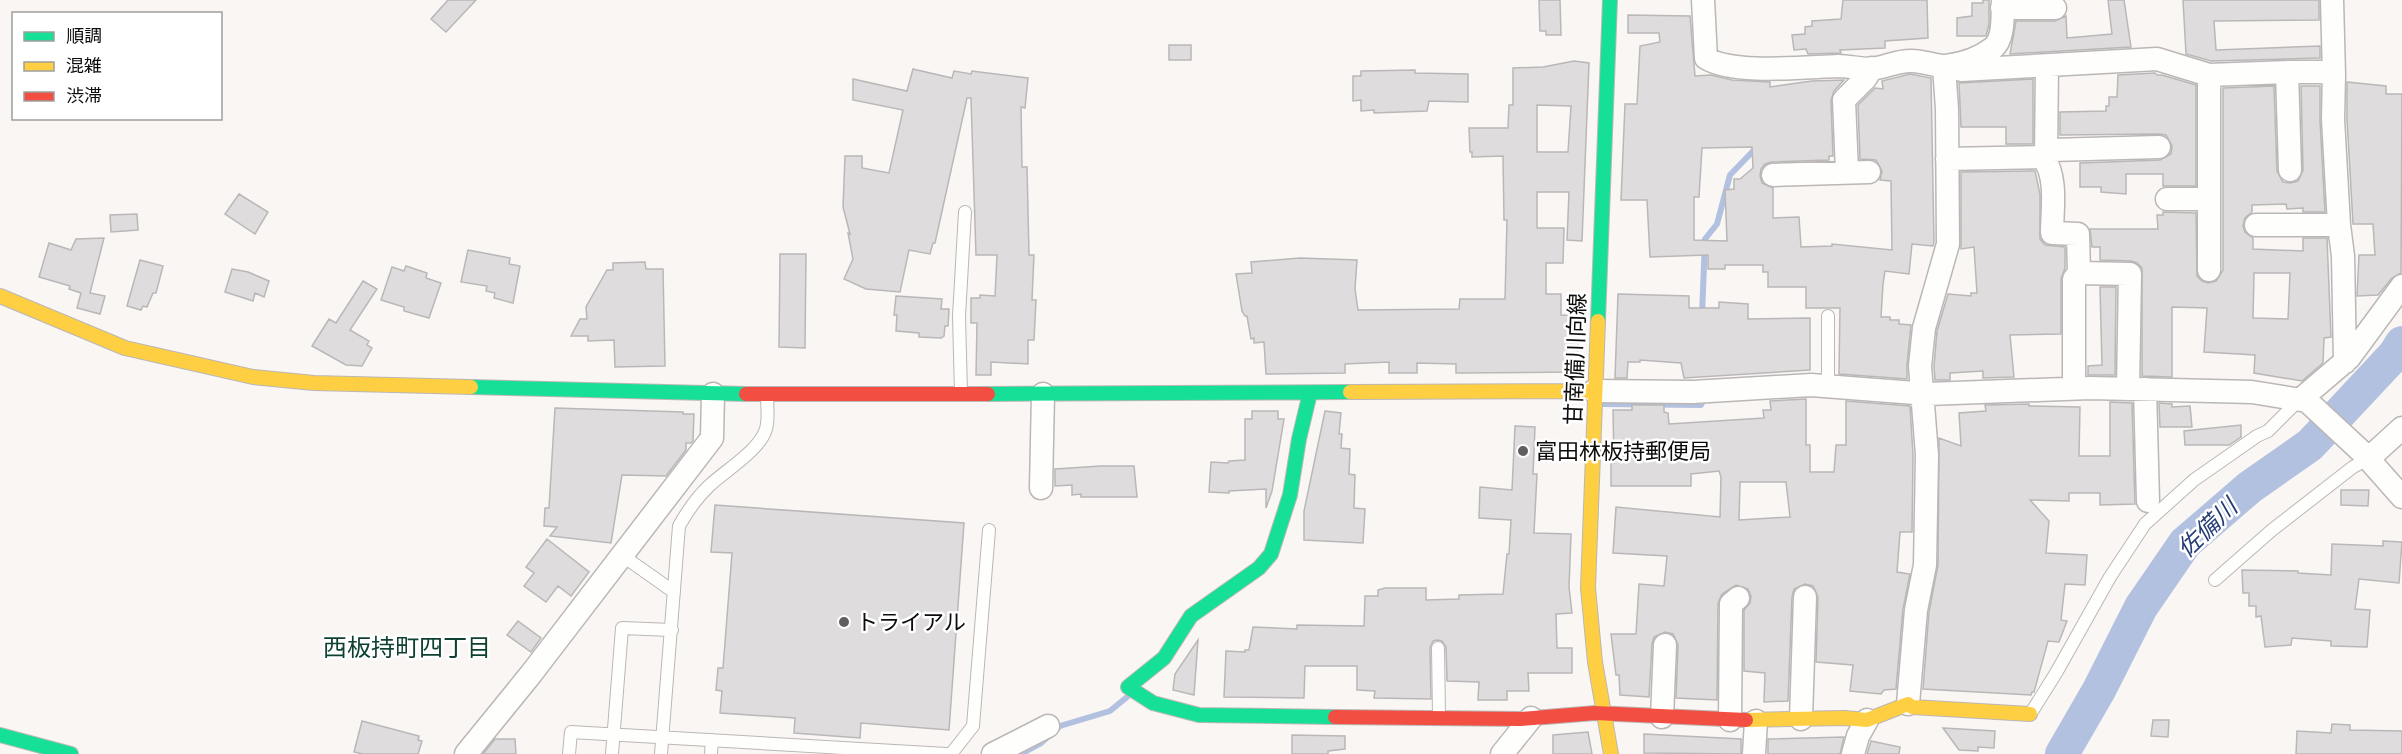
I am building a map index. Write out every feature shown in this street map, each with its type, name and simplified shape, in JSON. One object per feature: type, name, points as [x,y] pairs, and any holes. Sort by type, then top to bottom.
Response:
[{"type":"main road","name":"甘南備川向線","points":[[1610,0],[1588,588],[1595,662],[1611,754]]},
{"type":"main road","points":[[0,296],[125,348],[253,377],[314,384],[766,395],[1594,391]]},
{"type":"main road","points":[[1310,393],[1299,439],[1290,495],[1270,554],[1259,568],[1191,616],[1164,658],[1128,687],[1158,706],[1199,715],[1531,718],[1604,714],[1730,720],[1867,720],[1908,704],[1912,707],[2030,714]]},
{"type":"main road","points":[[0,735],[71,754]]},
{"type":"street","points":[[1703,0],[1706,58],[1712,62],[1752,68],[1839,66],[1872,68],[1909,61],[1933,63],[1944,69],[2047,66],[2157,59],[2209,75],[2287,72],[2322,72],[2334,75]]},
{"type":"street","points":[[2332,0],[2333,119],[2343,256],[2345,362]]},
{"type":"street","points":[[1944,69],[1979,57],[1995,46],[2002,29],[2003,4],[2055,8]]},
{"type":"street","points":[[2047,66],[2044,156],[2053,182],[2052,233],[2078,234],[2079,273],[2074,279],[2074,388]]},
{"type":"street","points":[[1773,175],[1858,172],[1844,100],[1865,80],[1872,68]]},
{"type":"street","points":[[1908,704],[1916,610],[1925,565],[1928,455],[1920,366],[1924,328],[1948,244],[1944,69]]},
{"type":"street","points":[[2287,72],[2290,170]]},
{"type":"street","points":[[2209,75],[2209,270]]},
{"type":"street","points":[[1947,159],[2044,156],[2051,150],[2159,147]]},
{"type":"street","points":[[2167,200],[2209,200]]},
{"type":"street","points":[[2256,225],[2339,225]]},
{"type":"street","points":[[2079,273],[2130,273],[2137,389],[2148,501]]},
{"type":"street","points":[[2304,400],[2363,342],[2378,316],[2402,286]]},
{"type":"street","points":[[1594,391],[1693,392],[1828,386],[1923,393],[2074,388],[2252,392],[2304,400],[2365,456],[2402,497]]},
{"type":"street","points":[[1041,488],[1043,393]]},
{"type":"street","points":[[466,754],[623,556],[712,438],[713,394]]},
{"type":"street","points":[[2365,456],[2402,428]]},
{"type":"street","points":[[1801,719],[1805,597]]},
{"type":"street","points":[[1730,720],[1731,604],[1738,598]]},
{"type":"street","points":[[1662,717],[1665,645]]},
{"type":"street","points":[[1502,754],[1531,718]]},
{"type":"street","points":[[1754,754],[1756,720]]},
{"type":"street","points":[[1853,754],[1858,736],[1867,720]]},
{"type":"street","points":[[993,754],[1048,726]]},
{"type":"lane","points":[[961,394],[959,316],[965,212]]},
{"type":"lane","points":[[1828,316],[1828,386]]},
{"type":"lane","points":[[661,754],[679,526],[690,506],[711,484],[744,459],[765,432],[766,395]]},
{"type":"lane","points":[[2030,714],[2116,567],[2145,525],[2194,480],[2257,436],[2268,431],[2304,400]]},
{"type":"lane","points":[[2215,580],[2272,530],[2365,456]]},
{"type":"lane","points":[[951,754],[973,726],[988,530]]},
{"type":"lane","points":[[623,556],[674,592]]},
{"type":"lane","points":[[612,754],[622,628],[672,630]]},
{"type":"lane","points":[[1438,648],[1439,717]]},
{"type":"lane","points":[[569,754],[571,732],[712,740],[757,749],[946,754]]},
{"type":"lane","points":[[711,754],[712,740]]},
{"type":"building","points":[[448,0],[476,0],[446,32],[431,19]]},
{"type":"building","points":[[1539,0],[1560,0],[1561,35],[1546,35],[1546,31],[1540,31]]},
{"type":"building","points":[[1843,0],[1927,0],[1928,38],[1885,41],[1885,48],[1840,50],[1841,53],[1808,54],[1806,49],[1794,50],[1792,35],[1805,34],[1805,27],[1812,26],[1812,21],[1841,19]]},
{"type":"building","points":[[1983,0],[1989,0],[1989,24],[1986,36],[1957,36],[1957,18],[1972,16],[1972,3],[1983,3]]},
{"type":"building","points":[[2108,0],[2124,0],[2131,47],[2010,54],[2016,21],[2055,21],[2066,16],[2067,38],[2112,34]]},
{"type":"building","points":[[2183,0],[2319,0],[2319,20],[2214,21],[2216,50],[2320,46],[2320,58],[2211,61],[2186,54]]},
{"type":"building","points":[[1628,15],[1690,16],[1695,76],[1711,75],[1732,80],[1770,82],[1770,87],[1812,81],[1844,80],[1834,91],[1831,100],[1833,156],[1829,156],[1829,160],[1772,162],[1765,164],[1761,169],[1762,183],[1773,188],[1773,218],[1799,217],[1801,247],[1832,246],[1832,244],[1892,250],[1891,181],[1880,180],[1882,171],[1876,160],[1860,159],[1858,105],[1875,88],[1883,89],[1882,81],[1910,74],[1931,78],[1934,242],[1933,246],[1912,244],[1909,274],[1885,271],[1883,284],[1881,317],[1890,317],[1890,320],[1899,320],[1899,324],[1911,325],[1907,379],[1839,374],[1840,308],[1806,308],[1806,287],[1768,287],[1768,272],[1763,272],[1763,265],[1725,265],[1725,269],[1708,269],[1708,255],[1650,257],[1647,200],[1621,200],[1625,104],[1637,104],[1640,46],[1660,42],[1659,33],[1628,33]],"holes":[[[1752,147],[1753,168],[1740,179],[1734,179],[1734,189],[1725,190],[1727,241],[1694,240],[1694,197],[1699,197],[1702,148]]]},
{"type":"building","points":[[1169,45],[1191,45],[1191,60],[1169,60]]},
{"type":"building","points":[[1574,61],[1589,63],[1582,241],[1567,240],[1569,192],[1537,192],[1537,228],[1564,228],[1563,263],[1546,263],[1546,294],[1561,294],[1561,315],[1579,316],[1577,368],[1574,368],[1574,372],[1456,373],[1456,364],[1417,363],[1417,373],[1389,373],[1389,362],[1345,364],[1345,373],[1266,374],[1264,342],[1254,343],[1254,338],[1251,339],[1247,316],[1242,311],[1236,274],[1252,273],[1251,262],[1300,258],[1357,260],[1355,289],[1358,310],[1459,309],[1460,299],[1505,299],[1507,220],[1504,220],[1503,156],[1472,157],[1469,128],[1508,128],[1509,105],[1513,105],[1513,68],[1543,67]],"holes":[[[1537,105],[1571,106],[1568,152],[1537,152]]]},
{"type":"building","points":[[913,69],[952,78],[954,71],[971,74],[972,71],[1028,78],[1025,108],[1021,107],[1022,167],[1027,167],[1029,255],[1034,255],[1032,300],[1036,300],[1034,340],[1028,340],[1028,364],[991,362],[991,375],[976,375],[977,323],[971,323],[971,298],[980,298],[980,295],[995,296],[997,255],[976,255],[971,98],[967,98],[935,243],[933,243],[930,254],[909,250],[900,292],[866,289],[844,279],[853,259],[843,207],[845,156],[862,156],[862,168],[889,173],[903,110],[853,100],[853,79],[907,91]]},
{"type":"building","points":[[1415,70],[1415,73],[1468,74],[1468,102],[1429,101],[1427,111],[1374,113],[1374,110],[1361,111],[1361,100],[1353,101],[1353,76],[1361,76],[1361,71]]},
{"type":"building","points":[[2155,73],[2196,85],[2196,186],[2163,186],[2163,174],[2126,174],[2126,194],[2101,192],[2101,187],[2080,187],[2080,163],[2160,160],[2171,154],[2172,146],[2166,135],[2159,134],[2060,135],[2060,112],[2106,111],[2106,106],[2109,106],[2109,97],[2117,97],[2118,75]]},
{"type":"building","points":[[2033,79],[2033,144],[2006,144],[2006,127],[1961,127],[1959,83]]},
{"type":"building","points":[[2347,82],[2386,86],[2386,94],[2402,94],[2401,273],[2392,278],[2378,295],[2357,296],[2359,255],[2375,255],[2373,224],[2353,224]]},
{"type":"building","points":[[2274,86],[2277,171],[2283,182],[2290,183],[2298,181],[2303,170],[2301,86],[2320,86],[2325,212],[2303,212],[2303,208],[2287,209],[2286,204],[2252,205],[2252,212],[2245,218],[2243,226],[2245,232],[2253,238],[2253,249],[2303,251],[2303,238],[2327,238],[2331,337],[2324,338],[2323,363],[2302,381],[2254,373],[2255,355],[2204,352],[2207,308],[2172,307],[2172,377],[2142,376],[2142,268],[2131,261],[2100,260],[2100,247],[2092,247],[2090,229],[2158,229],[2157,215],[2163,215],[2163,212],[2196,213],[2197,276],[2208,283],[2216,281],[2223,270],[2223,88]],"holes":[[[2254,273],[2290,273],[2288,319],[2253,318]]]},
{"type":"building","points":[[2035,171],[2040,194],[2040,239],[2045,245],[2065,247],[2065,268],[2061,279],[2061,334],[2010,335],[2014,377],[1983,378],[1983,371],[1950,373],[1950,380],[1935,380],[1937,331],[1948,294],[1971,296],[1971,293],[1977,293],[1974,247],[1961,249],[1961,172]]},
{"type":"building","points":[[239,194],[268,212],[255,234],[225,214]]},
{"type":"building","points":[[137,214],[138,230],[111,232],[110,215]]},
{"type":"building","points":[[104,238],[90,293],[105,296],[100,314],[77,308],[81,293],[69,289],[70,286],[39,277],[49,243],[71,250],[76,239]]},
{"type":"building","points":[[468,250],[510,258],[509,264],[520,266],[513,303],[494,298],[495,293],[486,291],[487,286],[461,282]]},
{"type":"building","points":[[780,254],[806,254],[805,348],[779,347]]},
{"type":"building","points":[[140,260],[163,266],[156,293],[153,293],[147,307],[143,306],[141,310],[127,306]]},
{"type":"building","points":[[645,262],[646,269],[663,269],[665,366],[615,367],[614,340],[588,341],[588,336],[571,336],[580,319],[587,319],[586,307],[607,270],[613,270],[613,263]]},
{"type":"building","points":[[406,266],[427,273],[426,278],[441,283],[429,318],[404,311],[404,307],[381,300],[392,267],[404,271]]},
{"type":"building","points":[[232,269],[248,272],[269,281],[264,297],[255,293],[253,301],[225,292]]},
{"type":"building","points":[[363,281],[377,289],[350,330],[369,341],[367,345],[372,348],[362,366],[346,365],[312,346],[329,319],[336,323]]},
{"type":"building","points":[[2100,287],[2116,287],[2115,375],[2088,375],[2088,366],[2102,365]]},
{"type":"building","points":[[1618,294],[1689,296],[1689,308],[1719,308],[1719,302],[1748,304],[1748,319],[1810,318],[1810,370],[1684,378],[1681,363],[1640,360],[1640,362],[1628,362],[1627,378],[1615,378]]},
{"type":"building","points":[[896,296],[942,299],[941,309],[949,309],[948,326],[945,326],[944,336],[941,338],[919,337],[919,333],[896,331],[897,315],[894,315]]},
{"type":"building","points":[[1806,399],[1806,445],[1810,445],[1810,472],[1834,472],[1836,445],[1846,445],[1846,401],[1910,406],[1913,455],[1912,532],[1900,532],[1897,572],[1910,574],[1903,609],[1896,689],[1884,690],[1881,694],[1850,691],[1853,665],[1816,662],[1818,597],[1813,586],[1805,584],[1794,589],[1792,597],[1788,701],[1764,702],[1765,673],[1744,671],[1744,610],[1750,603],[1751,596],[1748,589],[1736,585],[1722,594],[1718,603],[1717,700],[1676,698],[1678,645],[1673,634],[1665,632],[1654,637],[1652,644],[1649,697],[1620,695],[1619,675],[1616,675],[1611,634],[1636,634],[1639,584],[1664,586],[1667,556],[1613,553],[1616,507],[1720,517],[1721,477],[1719,471],[1691,474],[1691,486],[1611,486],[1611,463],[1614,463],[1613,410],[1632,410],[1632,405],[1664,405],[1664,412],[1668,413],[1669,424],[1764,418],[1763,410],[1771,410],[1770,401]],"holes":[[[1740,482],[1786,482],[1790,517],[1739,520]]]},
{"type":"building","points":[[2110,402],[2132,403],[2135,504],[2100,505],[2100,493],[2069,493],[2069,501],[2030,500],[2049,521],[2046,553],[2087,555],[2085,585],[2065,584],[2061,620],[2067,621],[2059,642],[2048,641],[2034,692],[2031,695],[1923,689],[1929,612],[1938,565],[1939,438],[1961,446],[1959,413],[1986,411],[1985,405],[2029,404],[2029,406],[2080,407],[2079,456],[2110,456]]},
{"type":"building","points":[[2159,403],[2172,404],[2172,407],[2190,406],[2192,427],[2160,427]]},
{"type":"building","points":[[555,408],[694,414],[693,441],[686,443],[686,450],[666,476],[622,475],[611,543],[550,536],[557,527],[544,526],[545,508],[549,508]]},
{"type":"building","points":[[1252,411],[1278,411],[1278,419],[1284,419],[1272,491],[1266,508],[1266,489],[1229,491],[1229,493],[1209,492],[1211,462],[1228,463],[1245,460],[1245,419],[1252,419]]},
{"type":"building","points":[[1325,411],[1341,413],[1339,434],[1342,434],[1341,448],[1350,449],[1349,474],[1355,475],[1354,508],[1365,509],[1363,543],[1304,540],[1304,511]]},
{"type":"building","points":[[2241,425],[2241,437],[2229,445],[2185,445],[2184,431]]},
{"type":"building","points":[[1515,426],[1535,427],[1533,474],[1537,474],[1534,533],[1571,534],[1569,587],[1572,613],[1556,614],[1557,648],[1572,648],[1572,673],[1528,673],[1529,691],[1507,691],[1507,700],[1478,700],[1479,682],[1447,681],[1446,647],[1442,641],[1437,640],[1433,641],[1430,648],[1431,699],[1374,698],[1375,691],[1357,690],[1357,666],[1305,666],[1304,698],[1224,697],[1226,651],[1245,652],[1249,650],[1253,627],[1297,629],[1297,625],[1364,626],[1365,596],[1378,596],[1378,590],[1385,588],[1426,588],[1426,600],[1459,599],[1459,595],[1503,594],[1511,520],[1479,518],[1480,487],[1512,490]]},
{"type":"building","points":[[1134,466],[1137,497],[1081,497],[1081,494],[1072,495],[1072,485],[1055,486],[1055,469]]},
{"type":"building","points":[[2341,490],[2369,490],[2368,506],[2341,505]]},
{"type":"building","points":[[715,505],[964,523],[949,730],[861,723],[860,738],[794,733],[795,718],[720,713],[722,691],[716,690],[718,668],[723,668],[732,553],[711,552]]},
{"type":"building","points":[[547,539],[589,572],[571,596],[558,586],[546,602],[524,586],[534,573],[526,567]]},
{"type":"building","points":[[2383,541],[2402,542],[2399,583],[2359,579],[2355,609],[2370,610],[2367,647],[2331,646],[2331,641],[2292,638],[2291,645],[2265,647],[2261,616],[2256,617],[2256,606],[2249,606],[2249,593],[2243,593],[2242,570],[2298,571],[2298,573],[2331,575],[2332,544],[2383,546]]},
{"type":"building","points":[[518,621],[541,638],[531,652],[507,635]]},
{"type":"building","points":[[1198,640],[1194,695],[1173,690],[1175,674]]},
{"type":"building","points":[[2153,720],[2169,720],[2168,737],[2151,736]]},
{"type":"building","points":[[362,721],[419,736],[418,740],[422,741],[418,754],[354,752]]},
{"type":"building","points":[[2332,724],[2350,725],[2350,730],[2402,731],[2402,754],[2296,754],[2297,731],[2331,733]]},
{"type":"building","points":[[1943,728],[1995,731],[1994,748],[1978,747],[1978,751],[1959,750]]},
{"type":"building","points":[[1588,732],[1592,754],[1553,754],[1553,735]]},
{"type":"building","points":[[1644,734],[1741,739],[1741,754],[1644,753]]},
{"type":"building","points":[[1292,735],[1345,736],[1345,749],[1328,751],[1328,754],[1292,754]]},
{"type":"building","points":[[1844,737],[1840,754],[1768,754],[1768,739]]},
{"type":"building","points":[[495,739],[515,739],[516,754],[483,754]]},
{"type":"building","points":[[1871,741],[1900,747],[1899,754],[1867,754]]},
{"type":"waterway","points":[[1702,316],[1705,239],[1717,224],[1730,175],[1756,148]]},
{"type":"waterway","name":"佐備川","points":[[2062,754],[2099,690],[2141,607],[2185,543],[2250,487],[2310,445],[2395,354],[2402,343]]},
{"type":"waterway","points":[[1603,404],[1701,405],[1705,396]]},
{"type":"waterway","points":[[1021,754],[1041,743],[1060,726],[1110,711],[1127,697]]},
{"type":"traffic: fast","points":[[1598,321],[1610,0]]},
{"type":"traffic: fast","points":[[471,387],[746,394]]},
{"type":"traffic: fast","points":[[988,394],[1350,392]]},
{"type":"traffic: fast","points":[[1310,393],[1299,439],[1290,495],[1271,554],[1259,568],[1191,616],[1164,658],[1128,687],[1153,703],[1199,715],[1335,717]]},
{"type":"traffic: fast","points":[[0,735],[71,754]]},
{"type":"traffic: slow","points":[[0,296],[125,348],[253,377],[314,383],[471,387]]},
{"type":"traffic: slow","points":[[1598,321],[1588,588],[1595,662],[1611,754]]},
{"type":"traffic: slow","points":[[1350,392],[1594,391]]},
{"type":"traffic: slow","points":[[1746,720],[1844,718],[1867,720],[1908,704],[1912,707],[2030,714]]},
{"type":"traffic: jam","points":[[746,394],[988,394]]},
{"type":"traffic: jam","points":[[1335,717],[1521,719],[1595,713],[1746,720]]},
{"type":"place","name":"富田林板持郵便局","points":[[1523,451]]},
{"type":"place","name":"トライアル","points":[[844,622]]},
{"type":"district","name":"西板持町四丁目","points":[[407,647]]}]
